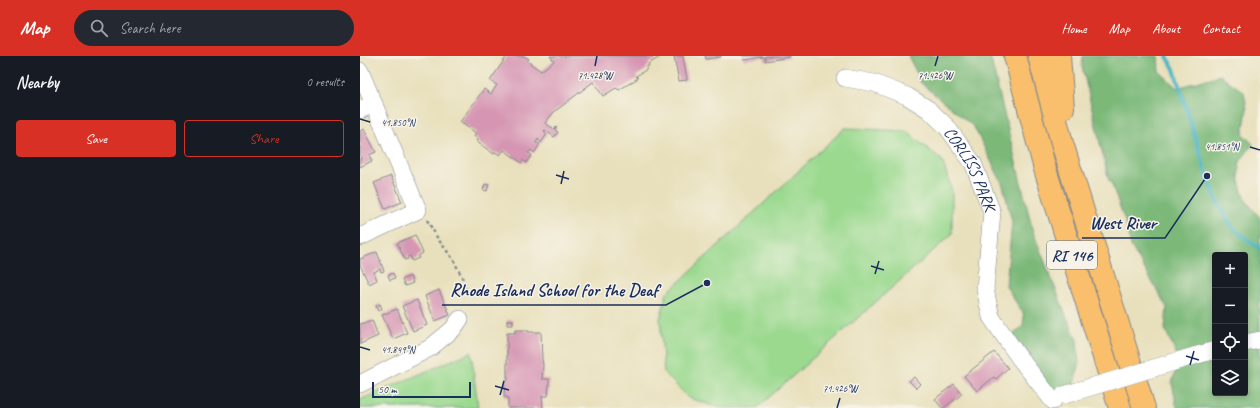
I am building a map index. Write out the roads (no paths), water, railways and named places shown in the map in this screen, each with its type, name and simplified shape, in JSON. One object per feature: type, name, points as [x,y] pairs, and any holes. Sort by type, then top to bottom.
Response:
[{"type":"highway","name":"RI 146","points":[[1015,56],[1045,169],[1120,408]]},
{"type":"highway","name":"RI 146","points":[[1039,56],[1071,172],[1144,408]]},
{"type":"highway","points":[[1059,56],[1071,172]]},
{"type":"street","points":[[360,70],[367,107],[418,210],[360,237]]},
{"type":"street","name":"CORLISS PARK","points":[[846,78],[874,82],[907,96],[928,110],[947,127],[973,163],[992,212],[985,289],[991,317],[1052,402]]},
{"type":"street","points":[[360,384],[430,348],[453,329],[460,320]]},
{"type":"street","points":[[1248,342],[1260,340]]},
{"type":"street","points":[[1052,402],[1212,351]]},
{"type":"waterway","points":[[1167,56],[1174,69],[1207,176],[1219,206],[1234,229],[1260,249]]},
{"type":"place","name":"West River","points":[[1207,176]]},
{"type":"place","name":"Rhode Island School for the Deaf","points":[[707,283]]}]
